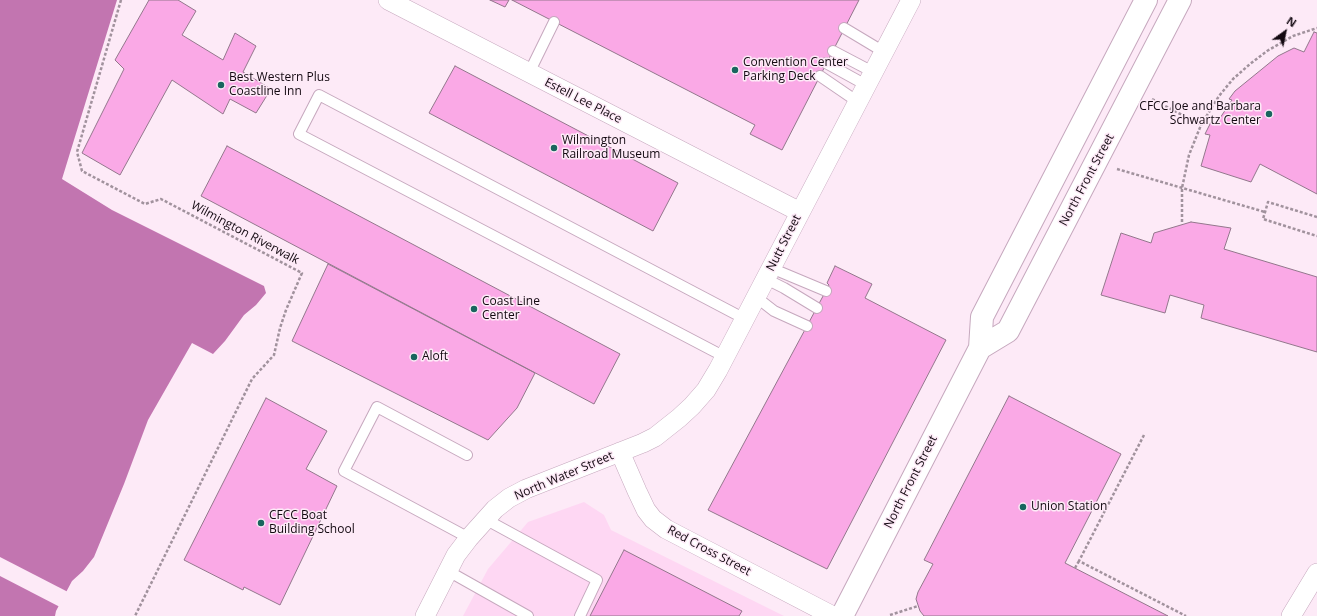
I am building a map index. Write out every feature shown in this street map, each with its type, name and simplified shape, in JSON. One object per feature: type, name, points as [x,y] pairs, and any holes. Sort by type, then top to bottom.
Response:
[{"type":"main road","name":"North Front Street","points":[[842,616],[980,348],[982,317],[1146,0]]},
{"type":"main road","name":"North Front Street","points":[[980,348],[1008,331],[1180,0]]},
{"type":"street","name":"Estell Lee Place","points":[[388,0],[800,212]]},
{"type":"street","name":"Nutt Street","points":[[620,452],[655,437],[679,418],[706,390],[745,319],[911,0]]},
{"type":"street","name":"North Water Street","points":[[425,616],[456,555],[484,519],[509,498],[526,489],[620,452]]},
{"type":"street","name":"Red Cross Street","points":[[620,452],[637,492],[646,510],[653,519],[666,529],[833,616]]},
{"type":"street","points":[[1291,616],[1317,573]]},
{"type":"lane","points":[[529,73],[554,22]]},
{"type":"lane","points":[[844,28],[884,52]]},
{"type":"lane","points":[[833,51],[870,79]]},
{"type":"lane","points":[[826,63],[870,79]]},
{"type":"lane","points":[[820,76],[858,102]]},
{"type":"lane","points":[[725,357],[299,134],[319,96],[745,319]]},
{"type":"lane","points":[[769,273],[826,291]]},
{"type":"lane","points":[[769,273],[784,288],[817,308]]},
{"type":"lane","points":[[756,297],[774,311],[808,326]]},
{"type":"lane","points":[[467,455],[377,407],[344,471],[469,538]]},
{"type":"lane","points":[[484,519],[597,580],[580,616]]},
{"type":"lane","points":[[448,572],[528,616]]},
{"type":"path","name":"Wilmington Riverwalk","points":[[121,0],[77,152],[82,171],[145,204],[161,199],[302,273],[282,322],[274,355],[252,379],[135,616]]},
{"type":"path","points":[[1182,222],[1182,188],[1189,155],[1201,125],[1219,96],[1233,79],[1250,64],[1280,43],[1293,36],[1317,28]]},
{"type":"path","points":[[1147,96],[1201,125]]},
{"type":"path","points":[[1110,167],[1265,212]]},
{"type":"path","points":[[1317,217],[1268,202],[1263,219],[1317,236]]},
{"type":"path","points":[[1075,568],[1144,435]]},
{"type":"path","points":[[1079,560],[1186,616]]},
{"type":"path","points":[[890,615],[918,606]]},
{"type":"shaded area","points":[[0,0],[117,0],[62,179],[112,210],[264,286],[266,293],[256,305],[244,315],[225,341],[213,354],[192,343],[148,420],[94,557],[83,571],[72,581],[56,611],[55,616],[0,616]]},
{"type":"shaded area","points":[[584,502],[604,515],[611,530],[784,616],[463,616],[488,569],[528,522]]},
{"type":"pier","points":[[0,557],[68,592],[60,607],[0,576]]},
{"type":"building","name":"Best Western Plus Coastline Inn","points":[[149,0],[178,0],[196,11],[182,35],[223,60],[235,33],[256,46],[243,72],[271,89],[256,113],[230,99],[223,114],[172,80],[120,175],[82,153],[124,69],[115,60]]},
{"type":"building","points":[[490,0],[509,0],[505,7]]},
{"type":"building","name":"Convention Center Parking Deck","points":[[512,0],[859,0],[782,150],[750,134],[755,125]]},
{"type":"building","name":"CFCC Joe and Barbara Schwartz Center","points":[[1314,32],[1317,33],[1317,194],[1260,164],[1251,182],[1201,166],[1210,135],[1205,134],[1211,122],[1216,124],[1232,100],[1229,99],[1235,91],[1278,56],[1294,48],[1304,52]]},
{"type":"building","name":"Wilmington Railroad Museum","points":[[455,66],[678,183],[653,231],[429,113]]},
{"type":"building","name":"Coast Line Center","points":[[227,146],[620,354],[594,404],[201,196]]},
{"type":"building","points":[[1191,222],[1231,228],[1224,249],[1317,277],[1317,352],[1201,318],[1204,305],[1170,295],[1165,313],[1101,295],[1121,233],[1151,243],[1154,233]]},
{"type":"building","name":"Aloft","points":[[328,264],[535,373],[517,408],[488,440],[292,341]]},
{"type":"building","points":[[835,266],[872,284],[865,298],[946,340],[827,569],[708,510],[829,285],[827,283]]},
{"type":"building","name":"Union Station","points":[[1009,396],[1121,454],[1065,563],[1168,616],[924,616],[920,611],[916,599],[918,592],[933,564],[924,560]]},
{"type":"building","name":"CFCC Boat Building School","points":[[266,398],[327,431],[306,469],[337,486],[280,605],[244,587],[243,590],[184,560]]},
{"type":"building","points":[[624,550],[742,611],[739,616],[590,616]]},
{"type":"place","name":"Convention Center Parking Deck","points":[[735,70]]},
{"type":"place","name":"Best Western Plus Coastline Inn","points":[[221,85]]},
{"type":"place","name":"CFCC Joe and Barbara Schwartz Center","points":[[1269,114]]},
{"type":"place","name":"Wilmington Railroad Museum","points":[[554,148]]},
{"type":"place","name":"Coast Line Center","points":[[474,309]]},
{"type":"place","name":"Aloft","points":[[414,357]]},
{"type":"place","name":"Union Station","points":[[1023,507]]},
{"type":"place","name":"CFCC Boat Building School","points":[[261,523]]}]
